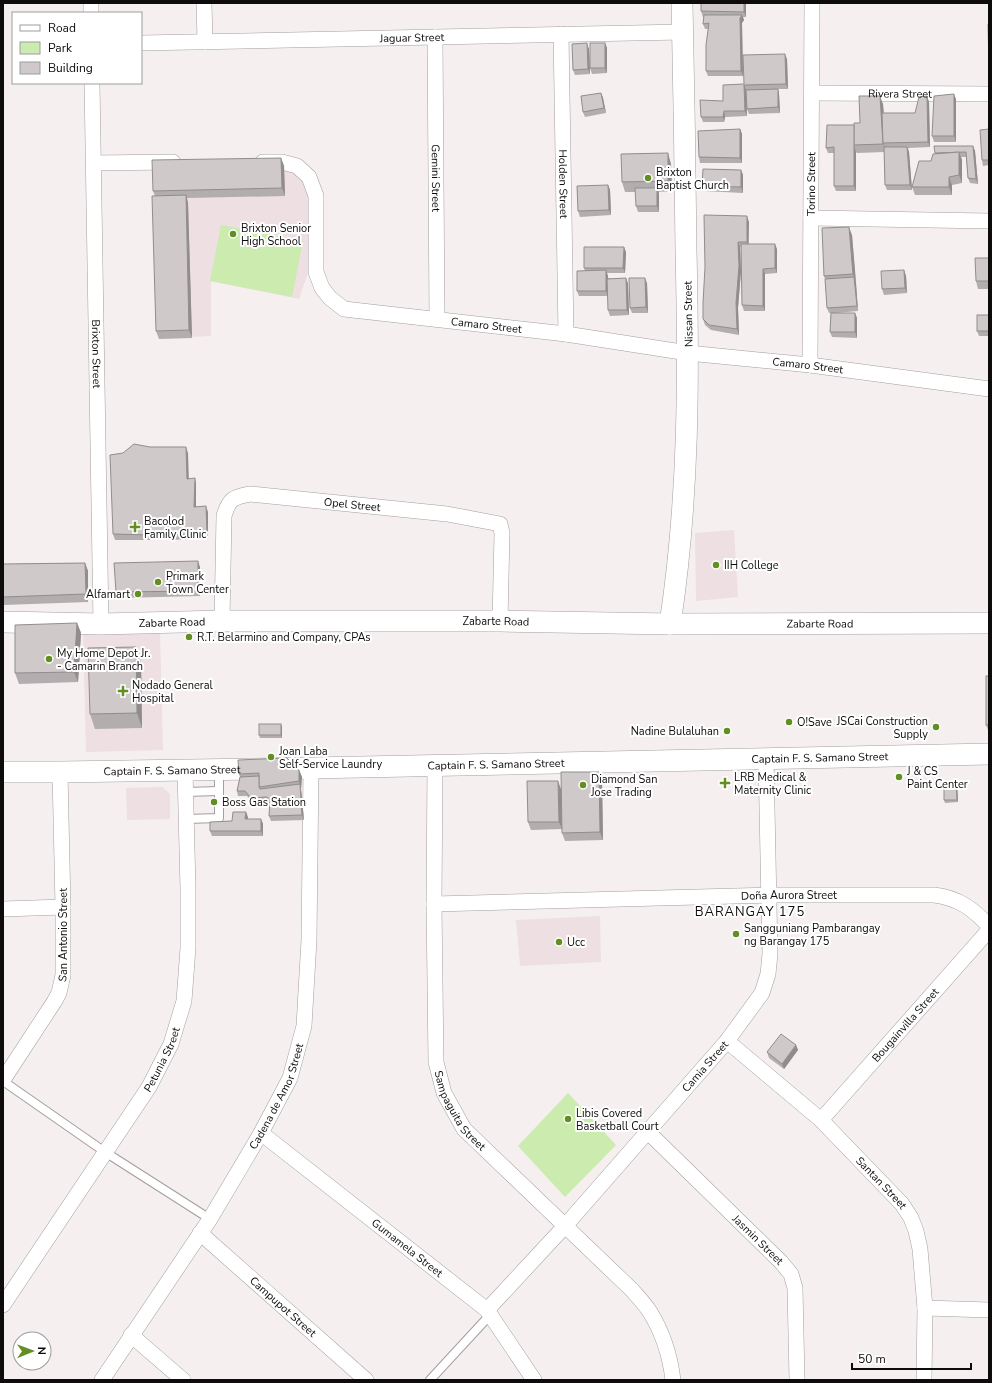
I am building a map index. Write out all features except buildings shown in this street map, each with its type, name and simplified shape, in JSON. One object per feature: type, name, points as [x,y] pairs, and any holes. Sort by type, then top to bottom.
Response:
[{"type":"main road","name":"Nissan Street","points":[[670,624],[676,586],[684,494],[688,412],[682,3]]},
{"type":"main road","name":"Zabarte Road","points":[[3,622],[101,624],[222,621],[500,621],[670,624],[989,623]]},
{"type":"main road","name":"Captain F. S. Samano Street","points":[[3,772],[435,766],[989,754]]},
{"type":"street","points":[[204,3],[205,42]]},
{"type":"street","name":"Torino Street","points":[[810,365],[812,3]]},
{"type":"street","name":"Jaguar Street","points":[[142,43],[683,32]]},
{"type":"street","name":"Holden Street","points":[[561,34],[566,334]]},
{"type":"street","name":"Gemini Street","points":[[434,37],[437,319]]},
{"type":"street","name":"Brixton Street","points":[[92,84],[101,624]]},
{"type":"street","name":"Rivera Street","points":[[812,93],[989,94]]},
{"type":"street","points":[[94,163],[188,162]]},
{"type":"street","name":"Camaro Street","points":[[250,162],[282,162],[297,166],[309,177],[316,196],[316,272],[322,288],[330,298],[344,309],[566,334],[688,352],[810,365],[989,389]]},
{"type":"street","points":[[811,218],[989,221]]},
{"type":"street","name":"Opel Street","points":[[222,621],[224,516],[227,506],[235,497],[250,494],[447,514],[500,524],[502,533],[500,621]]},
{"type":"street","name":"Camia Street","points":[[489,1313],[727,1041],[756,1001],[765,985],[770,965],[766,759]]},
{"type":"street","name":"Sampaguita Street","points":[[435,766],[434,904],[436,1062],[444,1093],[464,1129],[632,1290],[649,1310],[663,1336],[670,1360],[673,1380]]},
{"type":"street","name":"Cadena de Amor Street","points":[[102,1380],[210,1219],[261,1133],[290,1078],[304,1026],[309,940],[311,768]]},
{"type":"street","name":"Petunia Street","points":[[3,1305],[149,1087],[171,1044],[184,1001],[188,948],[185,770]]},
{"type":"street","name":"San Antonio Street","points":[[3,1081],[59,993],[63,975],[64,907],[60,772]]},
{"type":"street","name":"Doña Aurora Street","points":[[434,904],[769,895],[942,896],[969,907],[989,926]]},
{"type":"street","points":[[3,909],[64,907]]},
{"type":"street","name":"Bougainvilla Street","points":[[821,1120],[989,930]]},
{"type":"street","name":"Santan Street","points":[[727,1041],[821,1120],[902,1204],[911,1218],[920,1249],[925,1308],[924,1380]]},
{"type":"street","name":"Jasmin Street","points":[[648,1132],[781,1262],[791,1274],[795,1288],[797,1380]]},
{"type":"street","name":"Gumamela Street","points":[[261,1133],[489,1313],[534,1380]]},
{"type":"street","name":"Campupot Street","points":[[200,1232],[366,1380]]},
{"type":"street","points":[[925,1308],[989,1310]]},
{"type":"street","points":[[131,1335],[183,1380]]},
{"type":"lane","points":[[186,819],[219,818],[219,769]]},
{"type":"lane","points":[[186,792],[218,791]]},
{"type":"lane","points":[[3,1081],[105,1152],[210,1219]]},
{"type":"lane","points":[[430,1380],[489,1313]]},
{"type":"shaded area","name":"Brixton Senior High School","points":[[284,166],[310,184],[311,264],[299,299],[211,281],[211,336],[159,339],[155,204]]},
{"type":"shaded area","name":"IIH College","points":[[734,530],[738,597],[696,601],[695,533]]},
{"type":"shaded area","name":"Nodado General Hospital","points":[[160,631],[163,750],[86,752],[83,632]]},
{"type":"shaded area","points":[[162,787],[170,794],[170,819],[127,820],[126,788]]},
{"type":"shaded area","points":[[600,916],[601,962],[520,966],[516,920]]},
{"type":"green space","points":[[221,225],[303,241],[292,297],[210,281]]},
{"type":"green space","name":"Libis Covered Basketball Court","points":[[568,1093],[616,1145],[565,1197],[518,1146]]},
{"type":"place","name":"Brixton Baptist Church","points":[[648,178]]},
{"type":"place","name":"Brixton Senior High School","points":[[233,234]]},
{"type":"place","name":"Bacolod Family Clinic","points":[[135,527]]},
{"type":"place","name":"IIH College","points":[[716,565]]},
{"type":"place","name":"Primark Town Center","points":[[158,582]]},
{"type":"place","name":"Alfamart","points":[[138,594]]},
{"type":"place","name":"R.T. Belarmino and Company, CPAs","points":[[189,637]]},
{"type":"place","name":"My Home Depot Jr. - Camarin Branch","points":[[49,659]]},
{"type":"place","name":"Nodado General Hospital","points":[[123,691]]},
{"type":"place","name":"O!Save","points":[[789,722]]},
{"type":"place","name":"JSCai Construction Supply","points":[[936,727]]},
{"type":"place","name":"Nadine Bulaluhan","points":[[727,731]]},
{"type":"place","name":"Joan Laba Self-Service Laundry","points":[[271,757]]},
{"type":"place","name":"J & CS Paint Center","points":[[899,777]]},
{"type":"place","name":"LRB Medical & Maternity Clinic","points":[[725,783]]},
{"type":"place","name":"Diamond San Jose Trading","points":[[583,785]]},
{"type":"place","name":"Boss Gas Station","points":[[214,802]]},
{"type":"place","name":"Sangguniang Pambarangay ng Barangay 175","points":[[736,934]]},
{"type":"place","name":"Ucc","points":[[559,942]]},
{"type":"place","name":"Libis Covered Basketball Court","points":[[568,1119]]},
{"type":"district","name":"BARANGAY 175","points":[[750,911]]}]
